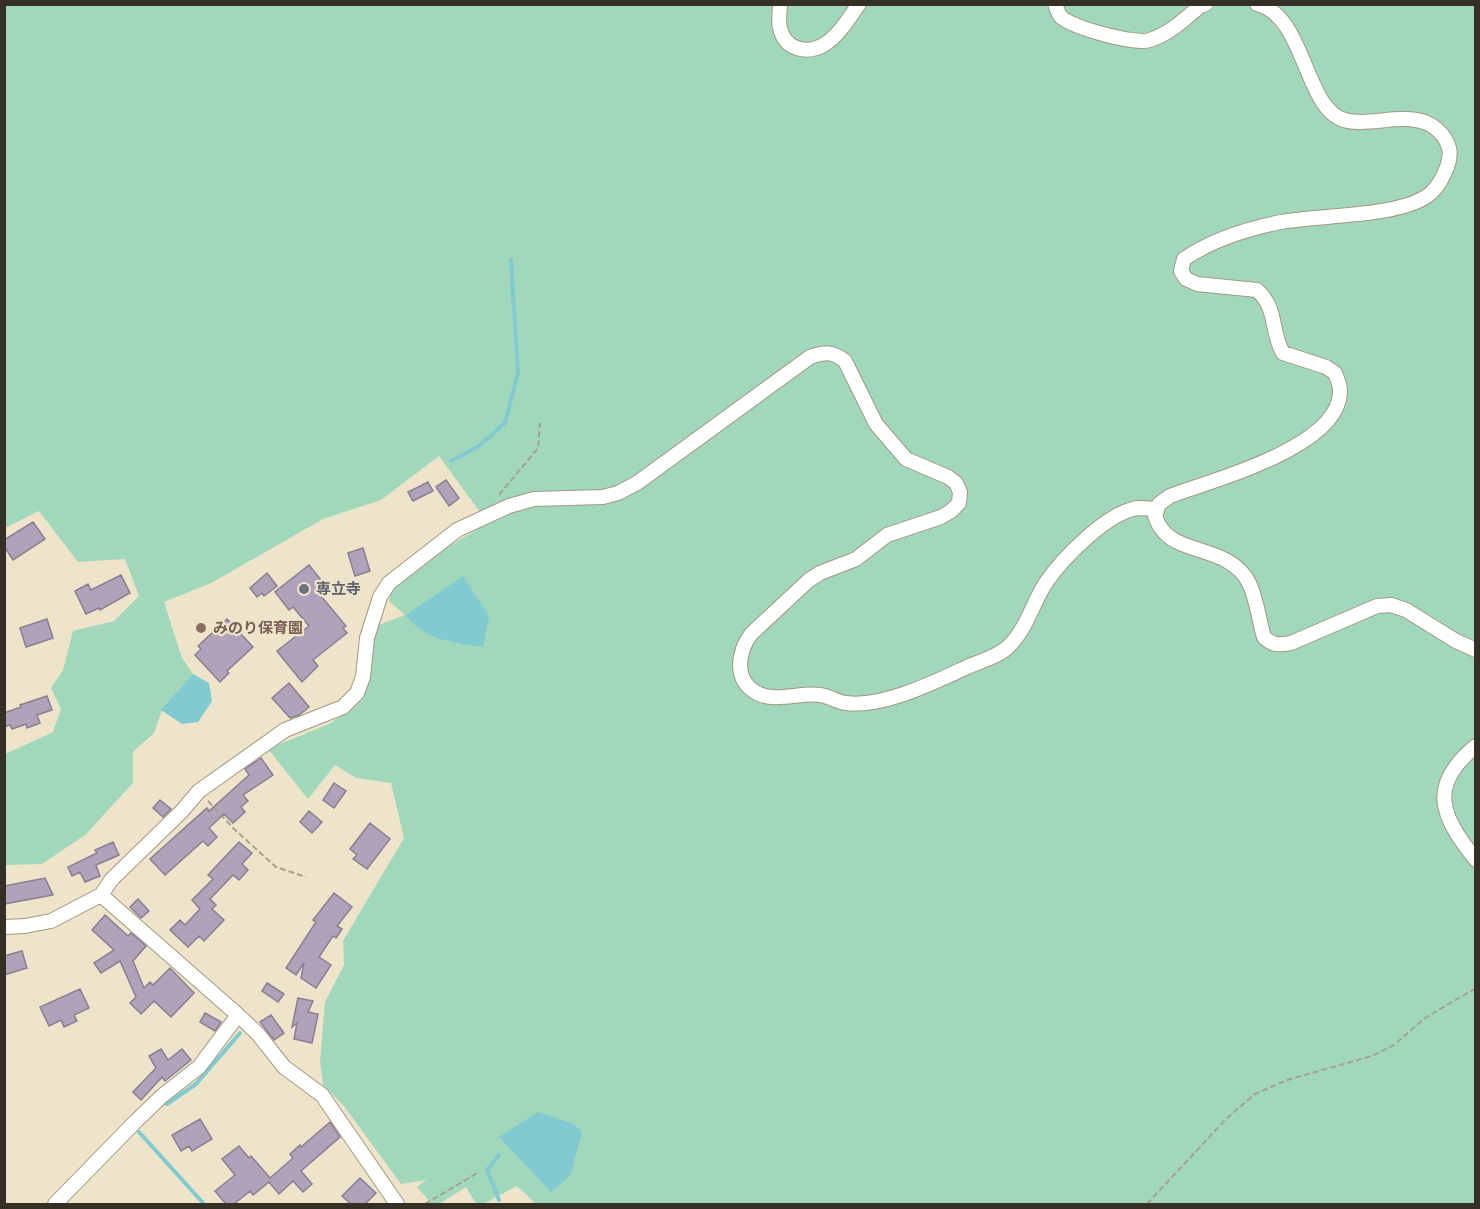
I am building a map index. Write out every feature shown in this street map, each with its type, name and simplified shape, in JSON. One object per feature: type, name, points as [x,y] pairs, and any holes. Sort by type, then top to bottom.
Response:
[{"type":"street","points":[[780,4],[781,34],[791,47],[804,50],[816,48],[827,42],[860,4]]},
{"type":"street","points":[[1055,4],[1061,16],[1076,25],[1131,42],[1148,41],[1161,35],[1206,4]]},
{"type":"street","points":[[1257,4],[1265,6],[1278,16],[1290,34],[1324,106],[1335,117],[1347,122],[1415,119],[1431,124],[1443,136],[1449,149],[1447,168],[1439,184],[1424,198],[1414,202],[1393,209],[1282,222],[1243,231],[1201,247],[1184,259],[1181,271],[1186,279],[1197,284],[1257,290],[1270,305],[1278,343],[1283,353],[1326,367],[1335,373],[1340,390],[1336,410],[1326,424],[1304,442],[1271,459],[1170,496],[1159,504],[1155,516],[1161,530],[1174,540],[1230,562],[1240,571],[1250,584],[1264,637],[1270,644],[1291,643],[1377,606],[1391,605],[1406,610],[1456,641],[1476,650]]},
{"type":"street","points":[[4,927],[51,921],[101,895],[112,879],[181,812],[199,791],[285,730],[343,707],[357,693],[363,677],[367,638],[380,597],[389,583],[457,530],[509,506],[534,499],[603,497],[618,493],[637,483],[810,357],[825,352],[836,354],[845,361],[876,424],[890,442],[906,459],[948,477],[956,483],[960,492],[959,503],[941,517],[887,535],[856,559],[820,573],[809,580],[751,634],[739,658],[741,670],[746,684],[762,696],[804,693],[822,695],[846,703],[874,702],[917,689],[993,656],[1006,648],[1019,635],[1045,585],[1068,554],[1117,516],[1137,508],[1157,509]]},
{"type":"street","points":[[1476,746],[1460,758],[1446,778],[1443,797],[1447,813],[1464,846],[1476,860]]},
{"type":"street","points":[[101,895],[238,1015],[258,1034],[284,1067],[322,1095],[397,1204]]},
{"type":"street","points":[[55,1204],[162,1096],[200,1067],[238,1015]]},
{"type":"path","points":[[495,500],[538,448],[540,423]]},
{"type":"path","points":[[199,791],[234,829],[276,867],[306,877]]},
{"type":"path","points":[[1147,1204],[1226,1119],[1255,1094],[1287,1080],[1372,1056],[1394,1045],[1425,1018],[1476,988]]},
{"type":"path","points":[[425,1204],[479,1172]]},
{"type":"green space","points":[[5,5],[1475,5],[1475,1204],[536,1204],[517,1186],[483,1204],[476,1204],[466,1187],[439,1204],[432,1204],[417,1187],[426,1180],[401,1184],[344,1106],[323,1085],[320,1062],[325,1002],[344,965],[343,941],[404,838],[391,783],[356,778],[335,765],[308,799],[268,749],[331,723],[362,700],[376,626],[405,615],[389,601],[395,578],[488,523],[439,456],[381,500],[323,519],[211,583],[164,602],[182,658],[193,674],[162,710],[154,733],[133,752],[133,783],[85,835],[42,864],[5,865],[5,754],[53,732],[61,709],[51,688],[63,670],[73,631],[114,621],[139,596],[125,559],[78,562],[39,511],[5,528]]},
{"type":"water","points":[[463,576],[489,616],[483,647],[440,639],[422,630],[406,615]]},
{"type":"water","points":[[193,674],[209,683],[212,701],[198,722],[182,724],[161,710]]},
{"type":"water","points":[[538,1112],[574,1124],[582,1133],[570,1176],[551,1192],[499,1137]]},
{"type":"building","points":[[446,480],[459,498],[449,506],[436,487]]},
{"type":"building","points":[[428,482],[433,491],[413,501],[408,492]]},
{"type":"building","points":[[33,522],[45,539],[13,560],[4,546],[4,540]]},
{"type":"building","points":[[363,548],[370,571],[355,576],[348,553]]},
{"type":"building","points":[[309,565],[329,590],[321,596],[346,626],[343,628],[347,633],[313,660],[318,666],[302,682],[277,651],[309,626],[293,607],[289,610],[275,592]]},
{"type":"building","points":[[267,573],[277,586],[264,596],[262,593],[257,597],[250,588]]},
{"type":"building","points":[[121,575],[130,593],[100,610],[99,608],[86,614],[75,591],[88,584],[91,590]]},
{"type":"building","points":[[47,619],[53,638],[26,647],[20,628]]},
{"type":"building","points":[[227,619],[253,647],[227,671],[229,673],[220,682],[195,655],[201,649],[198,646]]},
{"type":"building","points":[[289,683],[309,707],[299,715],[290,718],[272,698]]},
{"type":"building","points":[[47,696],[52,710],[37,715],[40,723],[27,728],[26,724],[12,729],[10,725],[4,727],[4,713]]},
{"type":"building","points":[[261,758],[273,775],[243,795],[248,801],[241,807],[245,812],[233,823],[224,814],[209,828],[217,837],[208,846],[203,841],[165,875],[150,859],[207,808],[209,811],[249,775],[245,769]]},
{"type":"building","points":[[334,783],[346,791],[334,808],[323,800]]},
{"type":"building","points":[[160,800],[171,809],[163,817],[153,808]]},
{"type":"building","points":[[309,811],[322,822],[312,833],[300,822]]},
{"type":"building","points":[[370,823],[390,839],[367,869],[353,859],[357,855],[350,849]]},
{"type":"building","points":[[113,842],[119,855],[96,865],[100,876],[85,882],[80,872],[72,876],[68,867],[97,853],[95,850]]},
{"type":"building","points":[[239,842],[252,853],[242,864],[248,870],[239,880],[233,875],[210,899],[216,905],[212,909],[224,920],[204,941],[199,936],[188,947],[170,930],[180,920],[185,925],[200,909],[192,900],[213,879],[208,875]]},
{"type":"building","points":[[45,878],[53,895],[4,904],[4,886]]},
{"type":"building","points":[[334,893],[352,907],[337,926],[342,929],[336,938],[333,936],[319,957],[331,965],[316,988],[301,978],[304,963],[296,975],[286,968],[316,922],[313,920]]},
{"type":"building","points":[[138,899],[149,911],[141,918],[130,907]]},
{"type":"building","points":[[105,915],[128,936],[131,933],[146,946],[133,961],[144,988],[150,982],[153,985],[170,968],[194,993],[171,1017],[154,1001],[141,1014],[130,1003],[136,997],[120,961],[101,973],[94,963],[114,950],[92,930]]},
{"type":"building","points":[[22,951],[27,968],[4,975],[4,956]]},
{"type":"building","points":[[267,983],[284,994],[278,1002],[262,991]]},
{"type":"building","points":[[80,989],[89,1008],[74,1015],[77,1021],[64,1027],[61,1020],[49,1026],[40,1007]]},
{"type":"building","points":[[298,998],[313,1001],[308,1012],[318,1014],[312,1043],[294,1039],[297,1023],[292,1027]]},
{"type":"building","points":[[205,1013],[221,1022],[215,1031],[200,1022]]},
{"type":"building","points":[[271,1015],[284,1033],[274,1040],[260,1022]]},
{"type":"building","points":[[161,1049],[168,1060],[182,1049],[191,1060],[165,1081],[162,1077],[141,1100],[133,1092],[156,1068],[149,1056]]},
{"type":"building","points":[[200,1119],[212,1139],[192,1151],[189,1146],[181,1151],[172,1135]]},
{"type":"building","points":[[330,1122],[340,1137],[301,1171],[312,1184],[303,1192],[293,1181],[279,1194],[269,1182],[253,1195],[250,1191],[234,1204],[226,1204],[215,1191],[235,1175],[222,1159],[239,1146],[270,1178],[293,1158],[290,1154]]},
{"type":"building","points":[[360,1178],[376,1193],[365,1204],[351,1204],[342,1196]]},
{"type":"waterway","points":[[451,461],[479,446],[505,423],[518,373],[511,260]]},
{"type":"waterway","points":[[167,1104],[196,1084],[240,1033]]},
{"type":"waterway","points":[[139,1132],[204,1204]]},
{"type":"waterway","points":[[499,1155],[487,1170],[499,1200]]},
{"type":"place","name":"専立寺","points":[[304,589]]},
{"type":"place","name":"みのり保育園","points":[[201,628]]}]
